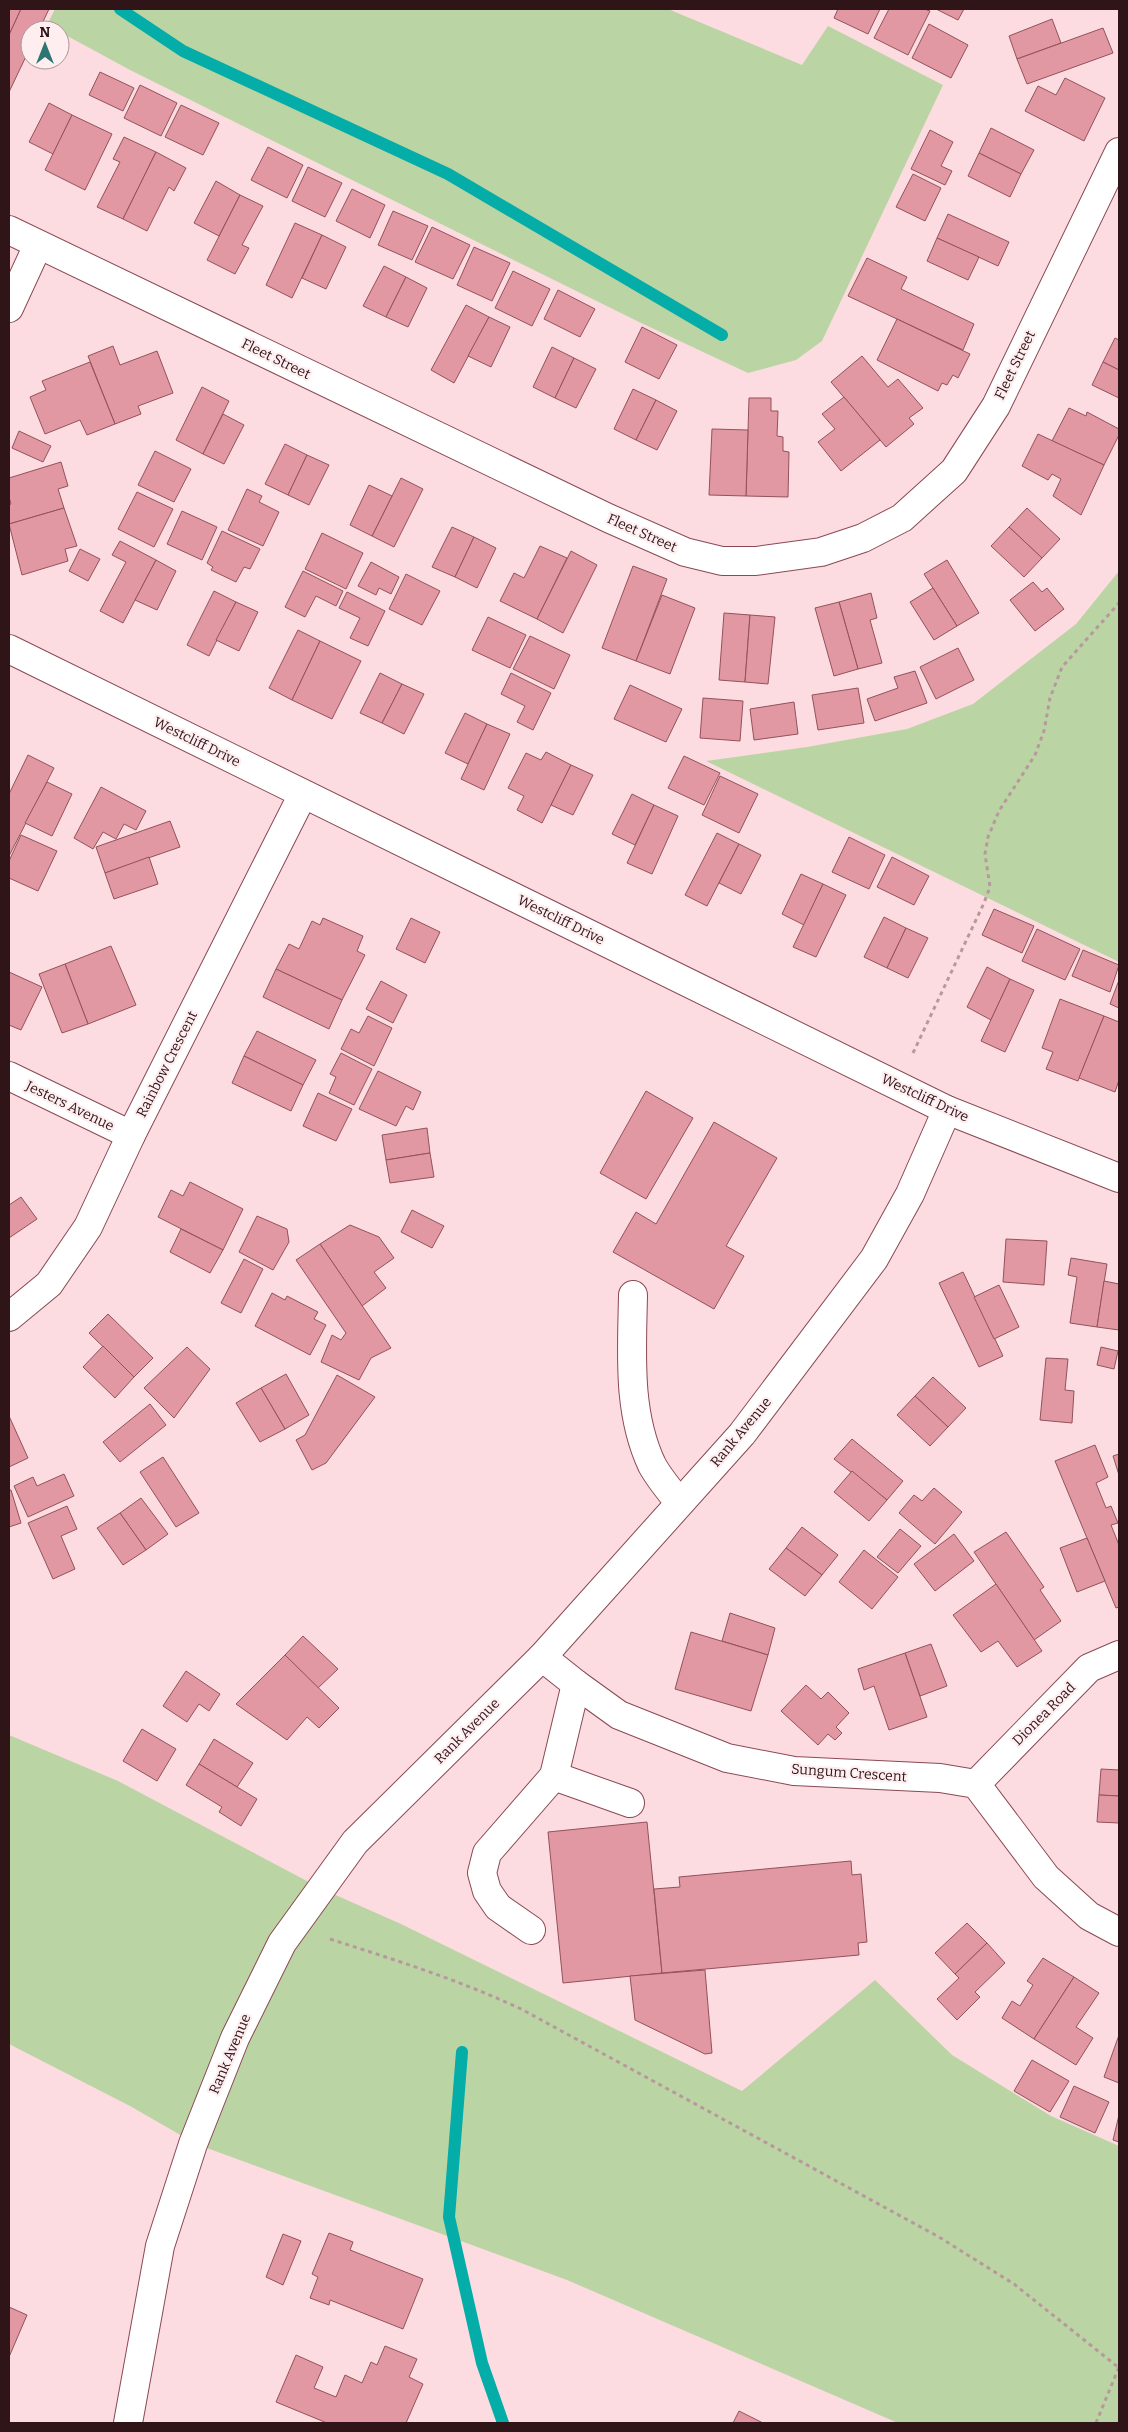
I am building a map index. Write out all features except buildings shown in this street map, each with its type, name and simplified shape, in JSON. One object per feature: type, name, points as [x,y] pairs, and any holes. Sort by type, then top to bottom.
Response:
[{"type":"street","name":"Fleet Street","points":[[9,230],[616,522],[685,552],[722,561],[756,561],[821,552],[863,538],[902,518],[954,470],[996,406],[1119,152]]},
{"type":"street","points":[[9,308],[38,245]]},
{"type":"street","name":"Westcliff Drive","points":[[9,650],[947,1110],[1119,1178]]},
{"type":"street","name":"Rainbow Crescent","points":[[9,1318],[49,1284],[88,1226],[131,1135],[303,794]]},
{"type":"street","name":"Jesters Avenue","points":[[9,1076],[131,1135]]},
{"type":"street","name":"Rank Avenue","points":[[128,2423],[160,2246],[193,2144],[235,2038],[282,1943],[355,1842],[542,1657],[742,1434],[874,1259],[910,1194],[947,1110]]},
{"type":"street","points":[[633,1295],[632,1360],[636,1410],[642,1441],[653,1467],[679,1502]]},
{"type":"street","name":"Dionea Road","points":[[976,1784],[1089,1668],[1119,1655]]},
{"type":"street","name":"Sungum Crescent","points":[[542,1657],[619,1715],[727,1758],[794,1771],[940,1778],[976,1784]]},
{"type":"street","points":[[531,1930],[498,1907],[487,1891],[482,1873],[487,1853],[554,1776],[576,1684]]},
{"type":"street","points":[[554,1776],[630,1803]]},
{"type":"street","points":[[976,1784],[1046,1877],[1089,1916],[1119,1932]]},
{"type":"path","points":[[897,1084],[984,903],[990,887],[985,854],[988,837],[998,811],[1035,755],[1044,731],[1050,698],[1062,667],[1119,603]]},
{"type":"path","points":[[294,1927],[428,1970],[485,1992],[522,2010],[939,2238],[1014,2284],[1119,2367],[1096,2423]]},
{"type":"green space","points":[[55,9],[668,9],[802,65],[828,26],[943,85],[822,341],[796,360],[748,373],[637,321],[130,70],[70,37],[70,20],[50,20]]},
{"type":"green space","points":[[1119,571],[1119,962],[706,761],[807,747],[907,729],[973,704],[1076,624]]},
{"type":"green space","points":[[9,1735],[118,1781],[322,1889],[401,1924],[742,2091],[875,1980],[952,2055],[1051,2116],[1119,2146],[1119,2423],[898,2423],[567,2280],[196,2144],[130,2106],[9,2044]]},
{"type":"waterway","points":[[120,9],[183,51],[448,174],[722,335]]},
{"type":"waterway","points":[[462,2052],[449,2217],[482,2363],[503,2423]]}]
